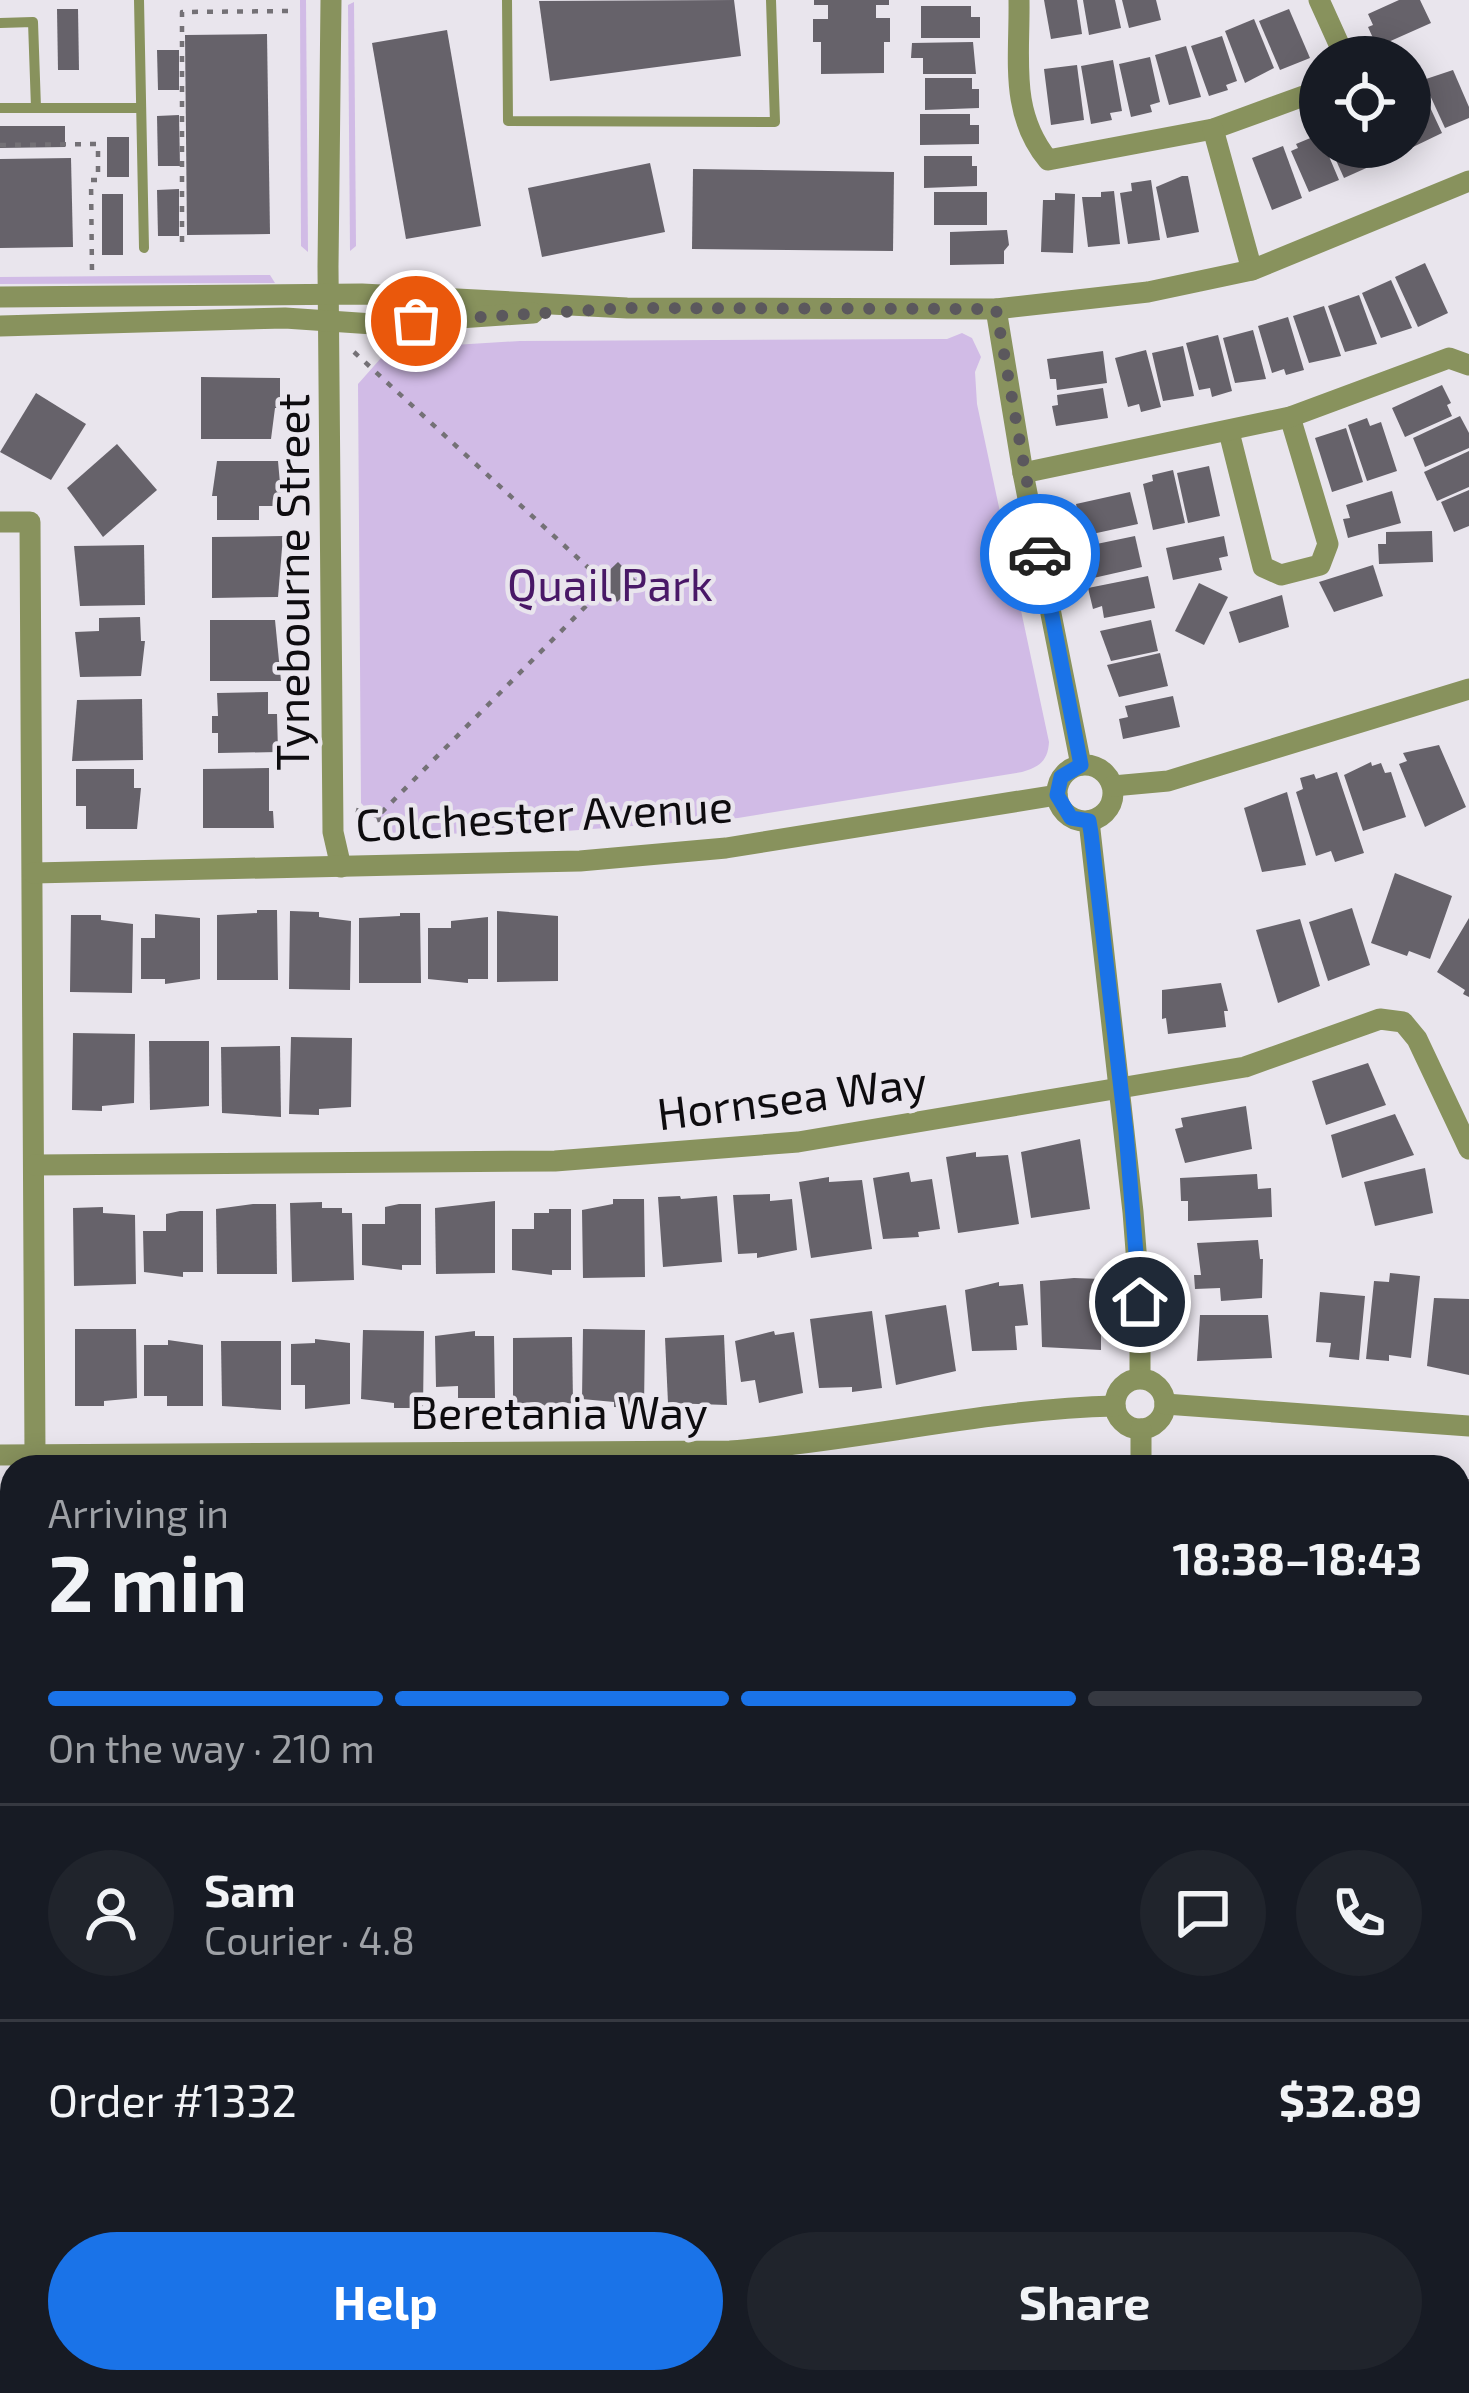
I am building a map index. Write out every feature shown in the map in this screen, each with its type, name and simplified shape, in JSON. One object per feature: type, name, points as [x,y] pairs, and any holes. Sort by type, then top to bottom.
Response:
[{"type":"street","name":"Tynebourne Street","points":[[331,0],[328,295],[333,832],[340,867]]},
{"type":"street","points":[[1018,0],[1021,115],[1030,138],[1048,160],[1213,129],[1299,98]]},
{"type":"street","points":[[1318,0],[1335,36]]},
{"type":"street","points":[[1213,129],[1252,270]]},
{"type":"street","points":[[0,297],[328,295],[627,308],[996,309],[1148,292],[1252,270],[1469,181]]},
{"type":"street","points":[[0,326],[165,319],[374,324],[627,308]]},
{"type":"street","points":[[996,309],[1081,765]]},
{"type":"street","points":[[1023,473],[1290,417],[1449,358],[1469,365]]},
{"type":"street","points":[[1228,432],[1263,567],[1281,575],[1320,565],[1328,544],[1290,417]]},
{"type":"street","points":[[0,522],[30,522],[35,1455]]},
{"type":"street","points":[[1113,787],[1168,782],[1469,689]]},
{"type":"street","points":[[1081,765],[1103,771],[1113,787],[1106,812],[1089,821],[1071,818],[1057,795],[1061,777],[1081,765]]},
{"type":"street","name":"Colchester Avenue","points":[[33,873],[580,861],[726,848],[1057,795]]},
{"type":"street","points":[[1089,821],[1140,1302],[1140,1378]]},
{"type":"street","name":"Hornsea Way","points":[[35,1165],[555,1161],[798,1142],[1245,1067],[1380,1019],[1403,1022],[1417,1039],[1469,1149]]},
{"type":"street","points":[[1140,1378],[1160,1390],[1166,1404],[1160,1420],[1141,1429],[1122,1421],[1115,1406],[1119,1390],[1140,1378]]},
{"type":"street","points":[[1166,1404],[1469,1426]]},
{"type":"street","name":"Beretania Way","points":[[0,1455],[730,1451],[977,1418],[1115,1406]]},
{"type":"street","points":[[1141,1429],[1141,1455]]},
{"type":"lane","points":[[139,0],[144,248]]},
{"type":"lane","points":[[507,0],[508,121],[775,122],[771,0]]},
{"type":"lane","points":[[0,22],[33,22],[36,108]]},
{"type":"lane","points":[[0,108],[140,108]]},
{"type":"path","points":[[182,242],[182,12],[295,11]]},
{"type":"path","points":[[0,146],[98,145],[98,180],[91,180],[92,275]]},
{"type":"path","points":[[354,352],[592,572],[593,586],[588,604],[378,816]]},
{"type":"path","points":[[356,810],[378,816]]},
{"type":"path","points":[[378,816],[387,843]]},
{"type":"green space","points":[[300,0],[306,0],[308,252],[301,246]]},
{"type":"green space","points":[[354,2],[356,246],[350,251],[348,5]]},
{"type":"green space","points":[[270,275],[275,283],[0,284],[0,277]]},
{"type":"green space","name":"Quail Park","points":[[962,333],[972,338],[981,357],[975,372],[977,404],[1049,742],[1038,765],[1022,772],[738,818],[539,833],[391,834],[361,803],[358,384],[389,349],[520,341],[947,339]]},
{"type":"building","points":[[734,0],[741,56],[550,81],[539,1]]},
{"type":"building","points":[[814,0],[889,0],[889,5],[876,5],[876,18],[890,18],[884,73],[821,74],[821,42],[813,42],[813,19],[828,19],[828,5],[814,5]]},
{"type":"building","points":[[1044,0],[1077,0],[1082,34],[1051,39]]},
{"type":"building","points":[[1083,0],[1115,0],[1121,28],[1089,35]]},
{"type":"building","points":[[1122,0],[1156,0],[1161,20],[1129,28]]},
{"type":"building","points":[[1399,0],[1420,0],[1431,23],[1402,36],[1372,36],[1368,14]]},
{"type":"building","points":[[921,6],[971,6],[971,17],[980,17],[980,38],[921,38]]},
{"type":"building","points":[[57,9],[78,9],[79,70],[58,70]]},
{"type":"building","points":[[1289,9],[1301,36],[1299,62],[1280,70],[1259,21]]},
{"type":"building","points":[[1254,19],[1274,68],[1245,83],[1225,31]]},
{"type":"building","points":[[447,30],[481,226],[406,239],[372,43]]},
{"type":"building","points":[[267,34],[270,234],[187,235],[185,35]]},
{"type":"building","points":[[1222,36],[1237,81],[1226,85],[1228,90],[1209,96],[1191,46]]},
{"type":"building","points":[[973,42],[976,74],[923,74],[923,58],[911,58],[912,43]]},
{"type":"building","points":[[1186,46],[1201,97],[1169,105],[1155,55]]},
{"type":"building","points":[[157,50],[179,50],[179,90],[158,90]]},
{"type":"building","points":[[1150,57],[1160,102],[1150,105],[1152,112],[1131,117],[1119,64]]},
{"type":"building","points":[[1113,60],[1122,111],[1110,113],[1112,120],[1091,124],[1081,66]]},
{"type":"building","points":[[1077,65],[1084,120],[1051,125],[1044,69]]},
{"type":"building","points":[[1453,70],[1469,118],[1445,128],[1431,97],[1431,77]]},
{"type":"building","points":[[925,78],[972,78],[972,89],[979,89],[979,108],[925,110]]},
{"type":"building","points":[[1431,109],[1442,133],[1431,138]]},
{"type":"building","points":[[920,114],[970,114],[970,125],[979,125],[979,144],[920,145]]},
{"type":"building","points":[[179,115],[180,166],[158,166],[157,116]]},
{"type":"building","points":[[0,126],[65,126],[65,147],[0,148]]},
{"type":"building","points":[[107,137],[129,137],[129,177],[107,177]]},
{"type":"building","points":[[1299,143],[1299,168],[1334,168],[1339,180],[1309,192],[1291,151],[1298,148]]},
{"type":"building","points":[[1283,146],[1302,198],[1272,210],[1252,158]]},
{"type":"building","points":[[924,156],[972,156],[977,186],[924,188]]},
{"type":"building","points":[[71,158],[73,247],[0,248],[0,159]]},
{"type":"building","points":[[650,163],[665,232],[542,257],[528,188]]},
{"type":"building","points":[[1339,168],[1366,168],[1344,178]]},
{"type":"building","points":[[693,169],[894,172],[893,251],[692,249]]},
{"type":"building","points":[[1188,176],[1199,232],[1167,238],[1156,187]]},
{"type":"building","points":[[1151,180],[1160,240],[1128,244],[1120,193],[1132,191],[1131,183]]},
{"type":"building","points":[[179,189],[179,236],[158,236],[157,190]]},
{"type":"building","points":[[1114,191],[1120,244],[1088,247],[1082,197]]},
{"type":"building","points":[[934,192],[987,192],[987,225],[934,225]]},
{"type":"building","points":[[1055,193],[1075,194],[1073,253],[1041,252],[1043,200],[1055,200]]},
{"type":"building","points":[[102,194],[123,194],[123,255],[102,255]]},
{"type":"building","points":[[1007,230],[1004,264],[950,265],[950,232]]},
{"type":"building","points":[[1425,263],[1448,313],[1418,327],[1395,277]]},
{"type":"building","points":[[1391,280],[1412,328],[1381,338],[1362,293]]},
{"type":"building","points":[[1359,295],[1377,344],[1345,352],[1328,306]]},
{"type":"building","points":[[1324,306],[1341,356],[1309,363],[1293,316]]},
{"type":"building","points":[[1288,317],[1304,370],[1272,373],[1258,326]]},
{"type":"building","points":[[1253,330],[1266,379],[1235,383],[1223,338]]},
{"type":"building","points":[[1218,335],[1232,391],[1212,397],[1210,388],[1199,390],[1186,343]]},
{"type":"building","points":[[1183,346],[1194,396],[1163,401],[1152,353]]},
{"type":"building","points":[[1146,350],[1161,407],[1141,412],[1139,404],[1128,407],[1115,358]]},
{"type":"building","points":[[1103,351],[1107,383],[1057,390],[1047,359]]},
{"type":"building","points":[[201,377],[280,378],[280,408],[275,408],[271,439],[201,439]]},
{"type":"building","points":[[1442,385],[1452,416],[1405,437],[1392,408]]},
{"type":"building","points":[[1103,388],[1108,418],[1056,426],[1052,406],[1058,405],[1057,395]]},
{"type":"building","points":[[36,393],[86,424],[51,480],[0,452]]},
{"type":"building","points":[[1460,416],[1469,433],[1469,448],[1425,467],[1413,438]]},
{"type":"building","points":[[1367,418],[1370,426],[1381,422],[1397,471],[1367,481],[1348,425]]},
{"type":"building","points":[[1346,428],[1363,482],[1332,492],[1315,438]]},
{"type":"building","points":[[117,444],[157,490],[103,537],[67,488]]},
{"type":"building","points":[[1469,451],[1469,487],[1437,501],[1424,472]]},
{"type":"building","points":[[217,461],[278,461],[282,506],[259,506],[259,520],[217,520],[217,496],[212,496]]},
{"type":"building","points":[[1209,466],[1220,516],[1188,523],[1177,473]]},
{"type":"building","points":[[1173,470],[1185,523],[1153,530],[1143,484],[1153,481],[1152,475]]},
{"type":"building","points":[[1469,490],[1469,526],[1454,532],[1441,502]]},
{"type":"building","points":[[1392,491],[1401,523],[1348,538],[1343,519],[1350,518],[1346,505]]},
{"type":"building","points":[[1130,492],[1138,524],[1083,536],[1076,504]]},
{"type":"building","points":[[1432,531],[1433,562],[1379,564],[1378,544],[1386,544],[1386,532]]},
{"type":"building","points":[[283,536],[278,597],[212,598],[212,537]]},
{"type":"building","points":[[1135,536],[1142,567],[1089,579],[1082,547]]},
{"type":"building","points":[[1224,536],[1228,556],[1219,558],[1222,570],[1173,580],[1166,548]]},
{"type":"building","points":[[144,545],[145,605],[80,606],[74,546]]},
{"type":"building","points":[[618,562],[638,582],[617,602],[597,582]]},
{"type":"building","points":[[1373,565],[1383,596],[1334,612],[1319,582]]},
{"type":"building","points":[[1148,576],[1155,608],[1104,618],[1102,606],[1093,609],[1088,588]]},
{"type":"building","points":[[1199,583],[1228,597],[1204,645],[1175,631]]},
{"type":"building","points":[[1282,595],[1289,627],[1239,643],[1229,612]]},
{"type":"building","points":[[140,617],[141,641],[145,641],[141,676],[80,677],[75,632],[99,631],[99,618]]},
{"type":"building","points":[[210,620],[275,620],[281,681],[210,681]]},
{"type":"building","points":[[1151,620],[1158,651],[1111,661],[1100,631]]},
{"type":"building","points":[[1160,653],[1168,686],[1119,697],[1107,665]]},
{"type":"building","points":[[268,692],[268,714],[277,714],[278,752],[218,753],[218,733],[212,733],[212,716],[218,716],[217,693]]},
{"type":"building","points":[[1173,696],[1180,727],[1123,739],[1119,719],[1128,717],[1125,706]]},
{"type":"building","points":[[142,699],[143,760],[72,761],[77,700]]},
{"type":"building","points":[[1439,745],[1466,807],[1425,827],[1399,764],[1407,761],[1403,753]]},
{"type":"building","points":[[1371,762],[1391,772],[1406,817],[1363,831],[1344,775]]},
{"type":"building","points":[[269,768],[274,828],[203,828],[203,769]]},
{"type":"building","points":[[76,769],[134,769],[134,788],[141,788],[137,829],[86,829],[86,806],[76,806]]},
{"type":"building","points":[[1337,772],[1364,853],[1335,862],[1331,851],[1316,856],[1296,792],[1303,789],[1300,778]]},
{"type":"building","points":[[1287,792],[1306,865],[1262,872],[1244,808]]},
{"type":"building","points":[[1395,873],[1452,896],[1430,959],[1371,943]]},
{"type":"building","points":[[1352,908],[1370,965],[1328,981],[1309,922]]},
{"type":"building","points":[[277,910],[278,980],[217,980],[217,915]]},
{"type":"building","points":[[290,911],[319,912],[319,917],[351,921],[350,990],[289,989]]},
{"type":"building","points":[[497,911],[558,916],[558,981],[497,982]]},
{"type":"building","points":[[420,913],[421,983],[359,983],[359,918]]},
{"type":"building","points":[[155,914],[200,918],[200,979],[165,984],[165,979],[141,979],[141,938],[155,938]]},
{"type":"building","points":[[71,915],[101,915],[101,920],[133,924],[132,993],[70,992]]},
{"type":"building","points":[[488,917],[488,979],[468,979],[468,983],[428,979],[428,928],[451,928],[451,921]]},
{"type":"building","points":[[1469,918],[1469,997],[1437,972]]},
{"type":"building","points":[[1300,919],[1320,986],[1278,1003],[1256,930]]},
{"type":"building","points":[[1221,983],[1228,1011],[1224,1011],[1226,1027],[1168,1034],[1166,1018],[1162,1019],[1162,990]]},
{"type":"building","points":[[73,1033],[135,1034],[134,1103],[102,1106],[102,1111],[72,1110]]},
{"type":"building","points":[[291,1037],[352,1038],[351,1107],[319,1109],[319,1115],[289,1114]]},
{"type":"building","points":[[149,1041],[209,1041],[209,1106],[150,1110]]},
{"type":"building","points":[[280,1046],[281,1117],[222,1113],[221,1047]]},
{"type":"building","points":[[1368,1063],[1386,1105],[1326,1125],[1312,1081]]},
{"type":"building","points":[[1246,1106],[1252,1149],[1185,1163],[1175,1129],[1183,1127],[1181,1118]]},
{"type":"building","points":[[1395,1114],[1414,1155],[1342,1178],[1331,1135]]},
{"type":"building","points":[[1080,1139],[1090,1209],[1031,1218],[1021,1152]]},
{"type":"building","points":[[976,1152],[976,1157],[1008,1155],[1019,1224],[958,1233],[946,1157]]},
{"type":"building","points":[[1425,1168],[1433,1213],[1375,1226],[1364,1182]]},
{"type":"building","points":[[909,1172],[911,1182],[932,1179],[940,1229],[918,1232],[919,1237],[883,1239],[873,1178]]},
{"type":"building","points":[[1257,1174],[1258,1189],[1271,1188],[1272,1217],[1188,1221],[1188,1201],[1181,1201],[1180,1178]]},
{"type":"building","points":[[829,1177],[829,1182],[862,1180],[872,1249],[811,1258],[799,1182]]},
{"type":"building","points":[[770,1194],[770,1201],[792,1199],[797,1250],[757,1258],[757,1253],[738,1254],[733,1195]]},
{"type":"building","points":[[717,1196],[722,1262],[663,1267],[658,1197]]},
{"type":"building","points":[[613,1199],[644,1199],[645,1277],[583,1278],[582,1210],[613,1204]]},
{"type":"building","points":[[495,1201],[495,1273],[436,1274],[435,1208]]},
{"type":"building","points":[[322,1202],[322,1208],[352,1213],[354,1280],[292,1282],[290,1203]]},
{"type":"building","points":[[276,1204],[277,1274],[217,1274],[216,1209]]},
{"type":"building","points":[[421,1204],[421,1265],[402,1265],[402,1270],[362,1265],[362,1224],[385,1224],[385,1207]]},
{"type":"building","points":[[103,1207],[103,1213],[135,1215],[136,1284],[74,1286],[73,1208]]},
{"type":"building","points":[[549,1209],[571,1209],[571,1270],[552,1270],[552,1275],[512,1270],[512,1229],[534,1229],[534,1213],[549,1213]]},
{"type":"building","points":[[203,1211],[203,1272],[183,1272],[183,1277],[144,1272],[143,1231],[166,1231],[166,1214]]},
{"type":"building","points":[[1258,1240],[1263,1259],[1262,1298],[1221,1301],[1220,1288],[1195,1289],[1194,1275],[1201,1275],[1197,1243]]},
{"type":"building","points":[[1390,1273],[1420,1276],[1411,1358],[1366,1359],[1374,1281],[1389,1282]]},
{"type":"building","points":[[1101,1279],[1101,1350],[1042,1347],[1040,1281]]},
{"type":"building","points":[[999,1282],[999,1286],[1023,1284],[1028,1325],[1015,1326],[1017,1350],[972,1351],[965,1290]]},
{"type":"building","points":[[1320,1292],[1365,1296],[1359,1360],[1329,1357],[1331,1343],[1316,1342]]},
{"type":"building","points":[[1434,1298],[1469,1299],[1469,1375],[1427,1366]]},
{"type":"building","points":[[946,1305],[956,1371],[896,1385],[885,1315]]},
{"type":"building","points":[[872,1311],[882,1388],[852,1392],[852,1387],[819,1388],[810,1319]]},
{"type":"building","points":[[1200,1315],[1268,1315],[1272,1358],[1197,1361]]},
{"type":"building","points":[[75,1329],[136,1329],[137,1398],[104,1401],[104,1406],[75,1406]]},
{"type":"building","points":[[583,1329],[645,1330],[644,1408],[582,1399]]},
{"type":"building","points":[[363,1330],[424,1331],[423,1408],[394,1408],[394,1403],[361,1399]]},
{"type":"building","points":[[475,1331],[475,1336],[494,1336],[495,1398],[458,1398],[458,1386],[436,1387],[435,1336]]},
{"type":"building","points":[[774,1331],[775,1335],[794,1332],[803,1393],[759,1403],[755,1380],[741,1382],[735,1341]]},
{"type":"building","points":[[724,1335],[727,1405],[668,1403],[665,1338]]},
{"type":"building","points":[[572,1337],[573,1403],[513,1408],[513,1338]]},
{"type":"building","points":[[315,1339],[350,1343],[350,1404],[305,1409],[305,1385],[291,1385],[291,1344],[315,1343]]},
{"type":"building","points":[[168,1340],[203,1345],[203,1406],[167,1406],[167,1396],[144,1396],[144,1345],[168,1345]]},
{"type":"building","points":[[221,1341],[281,1341],[281,1410],[222,1406]]},
{"type":"way so far","points":[[416,321],[627,308],[996,309],[1040,554]]},
{"type":"route","points":[[1040,554],[1081,765],[1061,777],[1057,795],[1071,818],[1089,821],[1091,833],[1126,1132],[1140,1302]]}]
